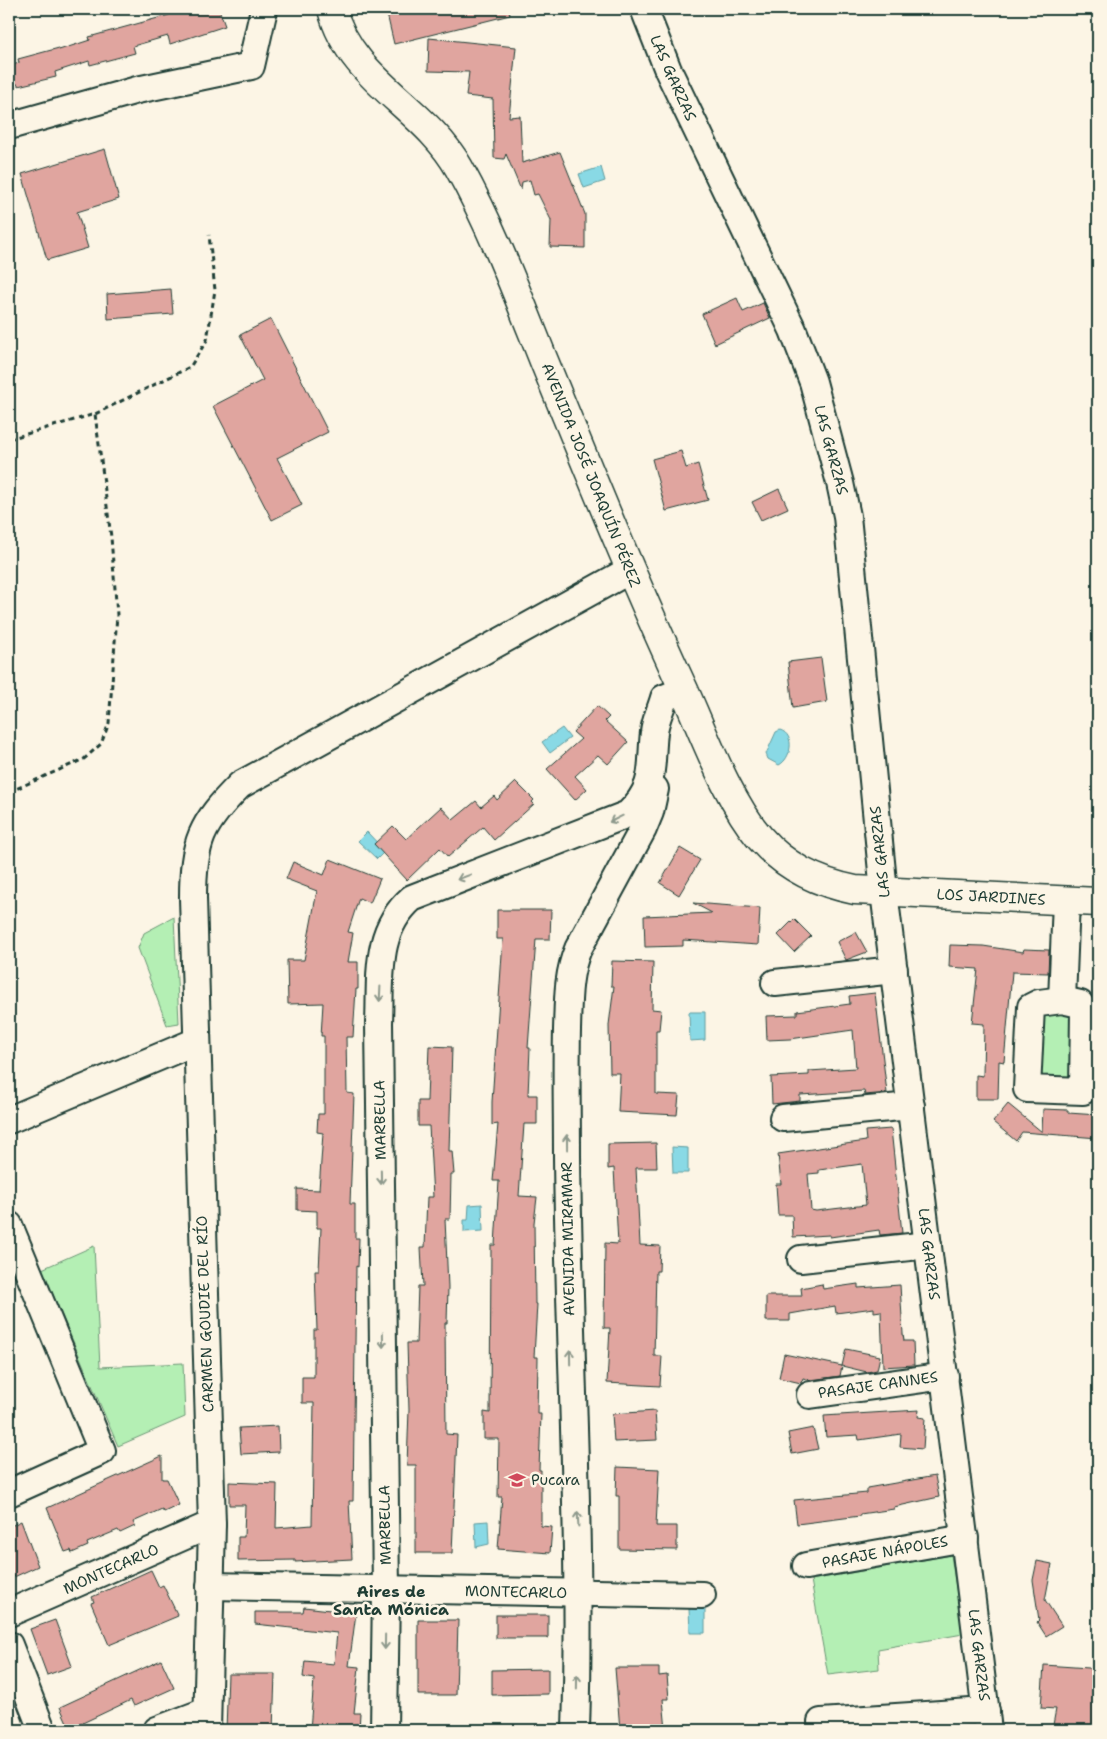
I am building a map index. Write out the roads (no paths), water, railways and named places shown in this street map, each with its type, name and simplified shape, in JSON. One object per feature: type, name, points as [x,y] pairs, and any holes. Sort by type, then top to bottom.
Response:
[{"type":"main road","name":"AVENIDA JOSÉ JOAQUÍN PÉREZ","points":[[332,9],[338,27],[350,51],[444,145],[471,191],[500,254],[630,570],[738,804],[752,827],[769,848],[796,868],[828,884],[856,890],[884,892]]},
{"type":"main road","name":"LOS JARDINES","points":[[884,892],[1098,902]]},
{"type":"street","points":[[9,126],[137,90],[251,66],[264,9]]},
{"type":"street","name":"LAS GARZAS","points":[[644,9],[668,70],[793,330],[813,382],[847,516],[884,892],[946,1376],[987,1721]]},
{"type":"street","name":"CARMEN GOUDIE DEL RÍO","points":[[207,1720],[212,1524],[193,898],[193,863],[202,834],[216,809],[240,785],[630,570]]},
{"type":"street","name":"MARBELLA","points":[[384,1730],[386,1590],[378,1023],[382,944],[395,916],[412,898],[628,814],[637,805],[645,792],[653,768],[654,730],[664,698],[684,690]]},
{"type":"street","name":"AVENIDA MIRAMAR","points":[[576,1730],[579,1593],[568,1272],[566,1069],[569,975],[578,949],[634,846],[650,812],[655,790],[653,768]]},
{"type":"street","points":[[1062,1000],[1066,901]]},
{"type":"street","points":[[775,983],[894,970]]},
{"type":"street","points":[[9,1120],[197,1041]]},
{"type":"street","points":[[783,1118],[911,1106]]},
{"type":"street","points":[[9,1225],[102,1452],[9,1493]]},
{"type":"street","points":[[801,1258],[928,1245]]},
{"type":"street","name":"PASAJE CANNES","points":[[810,1395],[946,1376]]},
{"type":"street","name":"MONTECARLO","points":[[9,1613],[212,1524]]},
{"type":"street","name":"PASAJE NÁPOLES","points":[[806,1566],[965,1538]]},
{"type":"street","name":"MONTECARLO","points":[[210,1586],[702,1595]]},
{"type":"street","points":[[9,1645],[42,1730]]},
{"type":"street","points":[[158,1730],[207,1720]]},
{"type":"street","points":[[821,1722],[987,1721]]},
{"type":"water","points":[[601,167],[605,181],[584,188],[579,174]]},
{"type":"water","points":[[562,728],[570,738],[550,753],[542,742]]},
{"type":"water","points":[[780,730],[788,737],[790,747],[786,758],[779,765],[768,759],[766,754],[776,732]]},
{"type":"water","points":[[367,832],[385,851],[377,859],[358,841]]},
{"type":"water","points":[[689,1012],[705,1012],[705,1040],[690,1041]]},
{"type":"water","points":[[672,1147],[688,1148],[688,1173],[673,1173]]},
{"type":"water","points":[[482,1204],[483,1231],[464,1232],[464,1220],[468,1220],[469,1205]]},
{"type":"water","points":[[488,1521],[489,1544],[476,1547],[475,1522]]},
{"type":"water","points":[[705,1608],[705,1633],[690,1633],[689,1609]]},
{"type":"place","name":"Pucara","points":[[517,1480]]},
{"type":"district","name":"Aires de Santa Mónica","points":[[391,1600]]}]
